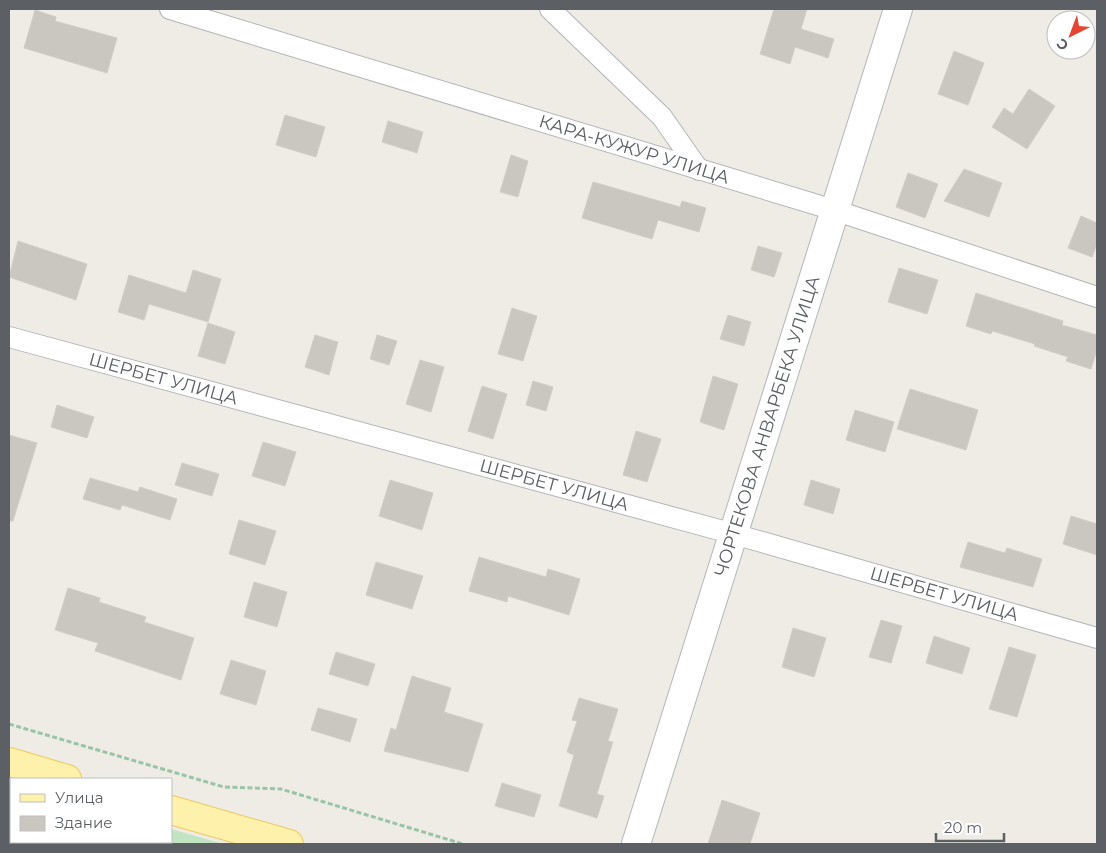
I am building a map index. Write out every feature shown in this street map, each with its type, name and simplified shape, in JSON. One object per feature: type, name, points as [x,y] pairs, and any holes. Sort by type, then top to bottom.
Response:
[{"type":"main road","points":[[9,762],[64,778]]},
{"type":"main road","points":[[172,810],[289,844]]},
{"type":"street","name":"КАРА-КУЖУР УЛИЦА","points":[[170,9],[834,210],[1097,297]]},
{"type":"street","points":[[550,9],[662,118],[699,170]]},
{"type":"street","name":"ЧОРТЕКОВА АНВАРБЕКА УЛИЦА","points":[[636,844],[898,9]]},
{"type":"street","name":"ШЕРБЕТ УЛИЦА","points":[[9,337],[734,534],[1097,638]]},
{"type":"path","points":[[9,724],[224,787],[281,789],[463,844]]},
{"type":"green space","points":[[172,829],[223,844],[118,843],[172,843]]},
{"type":"building","points":[[774,9],[807,9],[801,29],[834,39],[828,58],[795,47],[790,64],[760,54]]},
{"type":"building","points":[[35,10],[56,17],[55,21],[117,38],[107,73],[24,48]]},
{"type":"building","points":[[954,51],[984,63],[968,105],[938,94]]},
{"type":"building","points":[[1029,89],[1055,106],[1027,149],[992,127],[1004,108],[1013,114]]},
{"type":"building","points":[[285,115],[325,127],[316,157],[276,145]]},
{"type":"building","points":[[388,121],[423,132],[417,153],[382,142]]},
{"type":"building","points":[[511,155],[528,161],[518,197],[500,192]]},
{"type":"building","points":[[964,169],[1002,183],[989,217],[944,201]]},
{"type":"building","points":[[908,173],[938,184],[925,218],[896,207]]},
{"type":"building","points":[[593,182],[680,207],[682,201],[706,208],[699,232],[658,220],[652,239],[582,218]]},
{"type":"building","points":[[1081,216],[1097,223],[1097,244],[1092,257],[1068,248]]},
{"type":"building","points":[[18,241],[87,264],[76,300],[9,277]]},
{"type":"building","points":[[758,246],[782,253],[774,277],[751,270]]},
{"type":"building","points":[[899,268],[938,280],[927,314],[888,302]]},
{"type":"building","points":[[193,270],[221,279],[208,322],[149,304],[144,320],[118,312],[129,275],[186,293]]},
{"type":"building","points":[[976,293],[1063,321],[1062,325],[1097,335],[1097,350],[1091,369],[1066,361],[1068,357],[1034,346],[1035,344],[992,331],[991,334],[966,326]]},
{"type":"building","points":[[512,308],[537,316],[523,361],[498,354]]},
{"type":"building","points":[[728,315],[751,322],[744,346],[720,339]]},
{"type":"building","points":[[208,323],[235,332],[225,364],[198,356]]},
{"type":"building","points":[[315,335],[338,342],[329,375],[305,367]]},
{"type":"building","points":[[377,335],[397,341],[389,365],[370,359]]},
{"type":"building","points":[[420,360],[444,367],[431,412],[406,404]]},
{"type":"building","points":[[713,376],[738,384],[724,430],[700,422]]},
{"type":"building","points":[[533,381],[553,387],[546,411],[526,405]]},
{"type":"building","points":[[482,386],[507,394],[493,439],[468,431]]},
{"type":"building","points":[[910,389],[978,410],[966,450],[897,429]]},
{"type":"building","points":[[57,405],[94,417],[87,438],[51,427]]},
{"type":"building","points":[[855,410],[894,422],[885,452],[846,440]]},
{"type":"building","points":[[636,431],[661,439],[647,482],[623,475]]},
{"type":"building","points":[[9,435],[37,443],[13,521],[9,521]]},
{"type":"building","points":[[263,442],[296,452],[285,486],[252,476]]},
{"type":"building","points":[[182,463],[219,474],[212,496],[175,485]]},
{"type":"building","points":[[90,478],[138,492],[140,487],[177,499],[170,520],[122,505],[120,510],[83,499]]},
{"type":"building","points":[[390,480],[433,493],[422,530],[379,516]]},
{"type":"building","points":[[811,480],[840,489],[833,514],[804,505]]},
{"type":"building","points":[[1071,516],[1097,524],[1097,555],[1063,544]]},
{"type":"building","points":[[239,520],[276,531],[265,565],[229,554]]},
{"type":"building","points":[[968,542],[1005,553],[1007,548],[1042,559],[1033,587],[960,567]]},
{"type":"building","points":[[479,557],[546,577],[548,569],[580,579],[569,615],[508,596],[507,602],[469,591]]},
{"type":"building","points":[[376,562],[423,576],[412,609],[366,595]]},
{"type":"building","points":[[254,582],[287,592],[277,627],[244,617]]},
{"type":"building","points":[[68,588],[100,598],[99,602],[146,617],[144,622],[194,638],[181,680],[95,651],[98,643],[55,630]]},
{"type":"building","points":[[881,620],[902,626],[891,663],[869,657]]},
{"type":"building","points":[[793,628],[826,638],[814,677],[782,667]]},
{"type":"building","points":[[934,636],[970,648],[962,674],[926,663]]},
{"type":"building","points":[[1009,647],[1036,655],[1017,717],[989,709]]},
{"type":"building","points":[[336,652],[375,664],[368,686],[329,674]]},
{"type":"building","points":[[231,660],[266,671],[256,705],[220,694]]},
{"type":"building","points":[[412,676],[451,688],[444,712],[483,724],[468,772],[384,751],[391,728],[396,730]]},
{"type":"building","points":[[579,698],[618,709],[608,741],[613,742],[597,794],[604,796],[597,818],[559,806],[574,755],[567,752],[577,721],[572,720]]},
{"type":"building","points":[[318,708],[357,719],[350,742],[311,730]]},
{"type":"building","points":[[502,783],[541,795],[534,817],[495,806]]},
{"type":"building","points":[[722,800],[760,813],[750,844],[708,844]]}]
